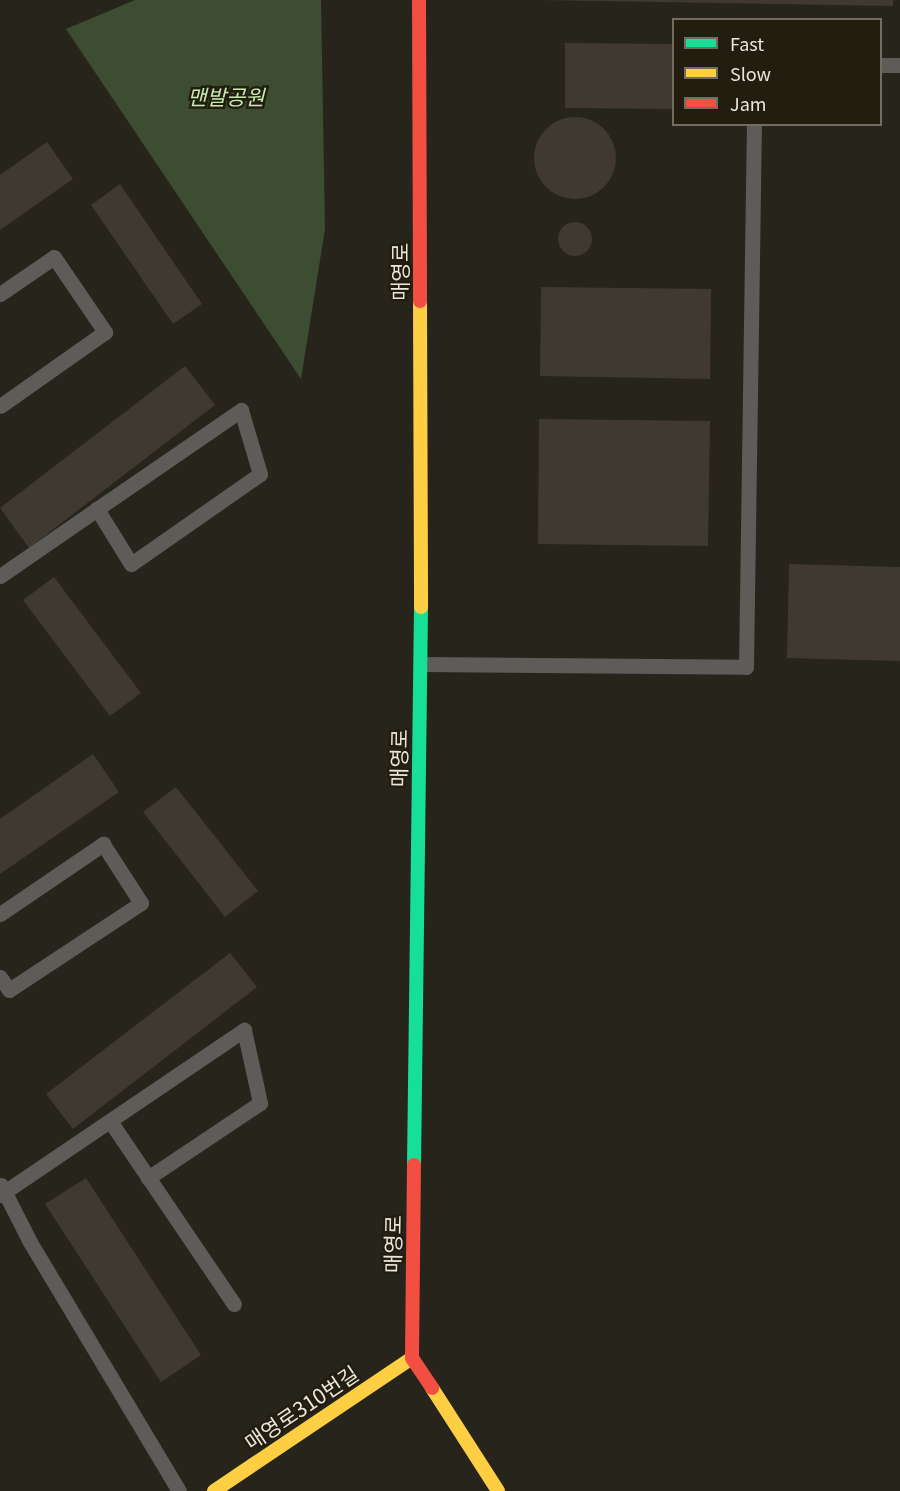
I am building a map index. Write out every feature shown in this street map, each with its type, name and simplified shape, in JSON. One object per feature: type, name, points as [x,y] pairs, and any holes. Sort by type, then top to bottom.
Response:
[{"type":"street","name":"매영로","points":[[412,1358],[421,664],[419,0]]},
{"type":"street","name":"매영로310번길","points":[[214,1491],[412,1358]]},
{"type":"street","points":[[412,1358],[498,1491]]},
{"type":"lane","points":[[882,64],[900,65]]},
{"type":"lane","points":[[421,664],[746,667],[754,126]]},
{"type":"lane","points":[[0,294],[54,257],[105,332],[0,406]]},
{"type":"lane","points":[[0,576],[97,509],[241,410],[260,474],[131,564],[97,509]]},
{"type":"lane","points":[[0,914],[103,844],[141,903],[9,990],[0,977]]},
{"type":"lane","points":[[148,1178],[260,1103],[243,1030],[110,1121],[2,1190],[30,1242],[179,1491]]},
{"type":"lane","points":[[110,1121],[234,1304]]},
{"type":"green space","name":"맨발공원","points":[[135,0],[321,0],[325,229],[301,379],[66,29]]},
{"type":"building","points":[[536,0],[893,0],[893,6]]},
{"type":"building","points":[[565,43],[672,44],[672,109],[565,108]]},
{"type":"building","points":[[575,117],[591,121],[604,129],[612,142],[616,158],[612,174],[604,187],[591,195],[575,199],[559,195],[546,187],[538,174],[534,158],[538,142],[546,129],[559,121]]},
{"type":"building","points":[[47,142],[73,179],[0,230],[0,175]]},
{"type":"building","points":[[120,184],[202,304],[173,324],[91,205]]},
{"type":"building","points":[[575,222],[587,227],[592,239],[587,251],[575,256],[563,251],[558,239],[563,227]]},
{"type":"building","points":[[541,287],[711,289],[710,379],[540,376]]},
{"type":"building","points":[[185,366],[215,405],[29,548],[0,508]]},
{"type":"building","points":[[539,419],[710,421],[708,546],[538,544]]},
{"type":"building","points":[[789,564],[900,567],[900,661],[787,658]]},
{"type":"building","points":[[54,577],[141,693],[110,716],[23,600]]},
{"type":"building","points":[[93,754],[119,792],[0,874],[0,819]]},
{"type":"building","points":[[176,787],[258,891],[225,917],[143,812]]},
{"type":"building","points":[[230,953],[257,987],[73,1129],[46,1094]]},
{"type":"building","points":[[86,1178],[201,1355],[161,1382],[45,1204]]},
{"type":"traffic: fast","points":[[414,1165],[421,607]]},
{"type":"traffic: slow","points":[[420,301],[421,607]]},
{"type":"traffic: slow","points":[[214,1491],[412,1358]]},
{"type":"traffic: slow","points":[[432,1388],[498,1491]]},
{"type":"traffic: jam","points":[[419,0],[420,301]]},
{"type":"traffic: jam","points":[[414,1165],[412,1358],[432,1388]]}]
